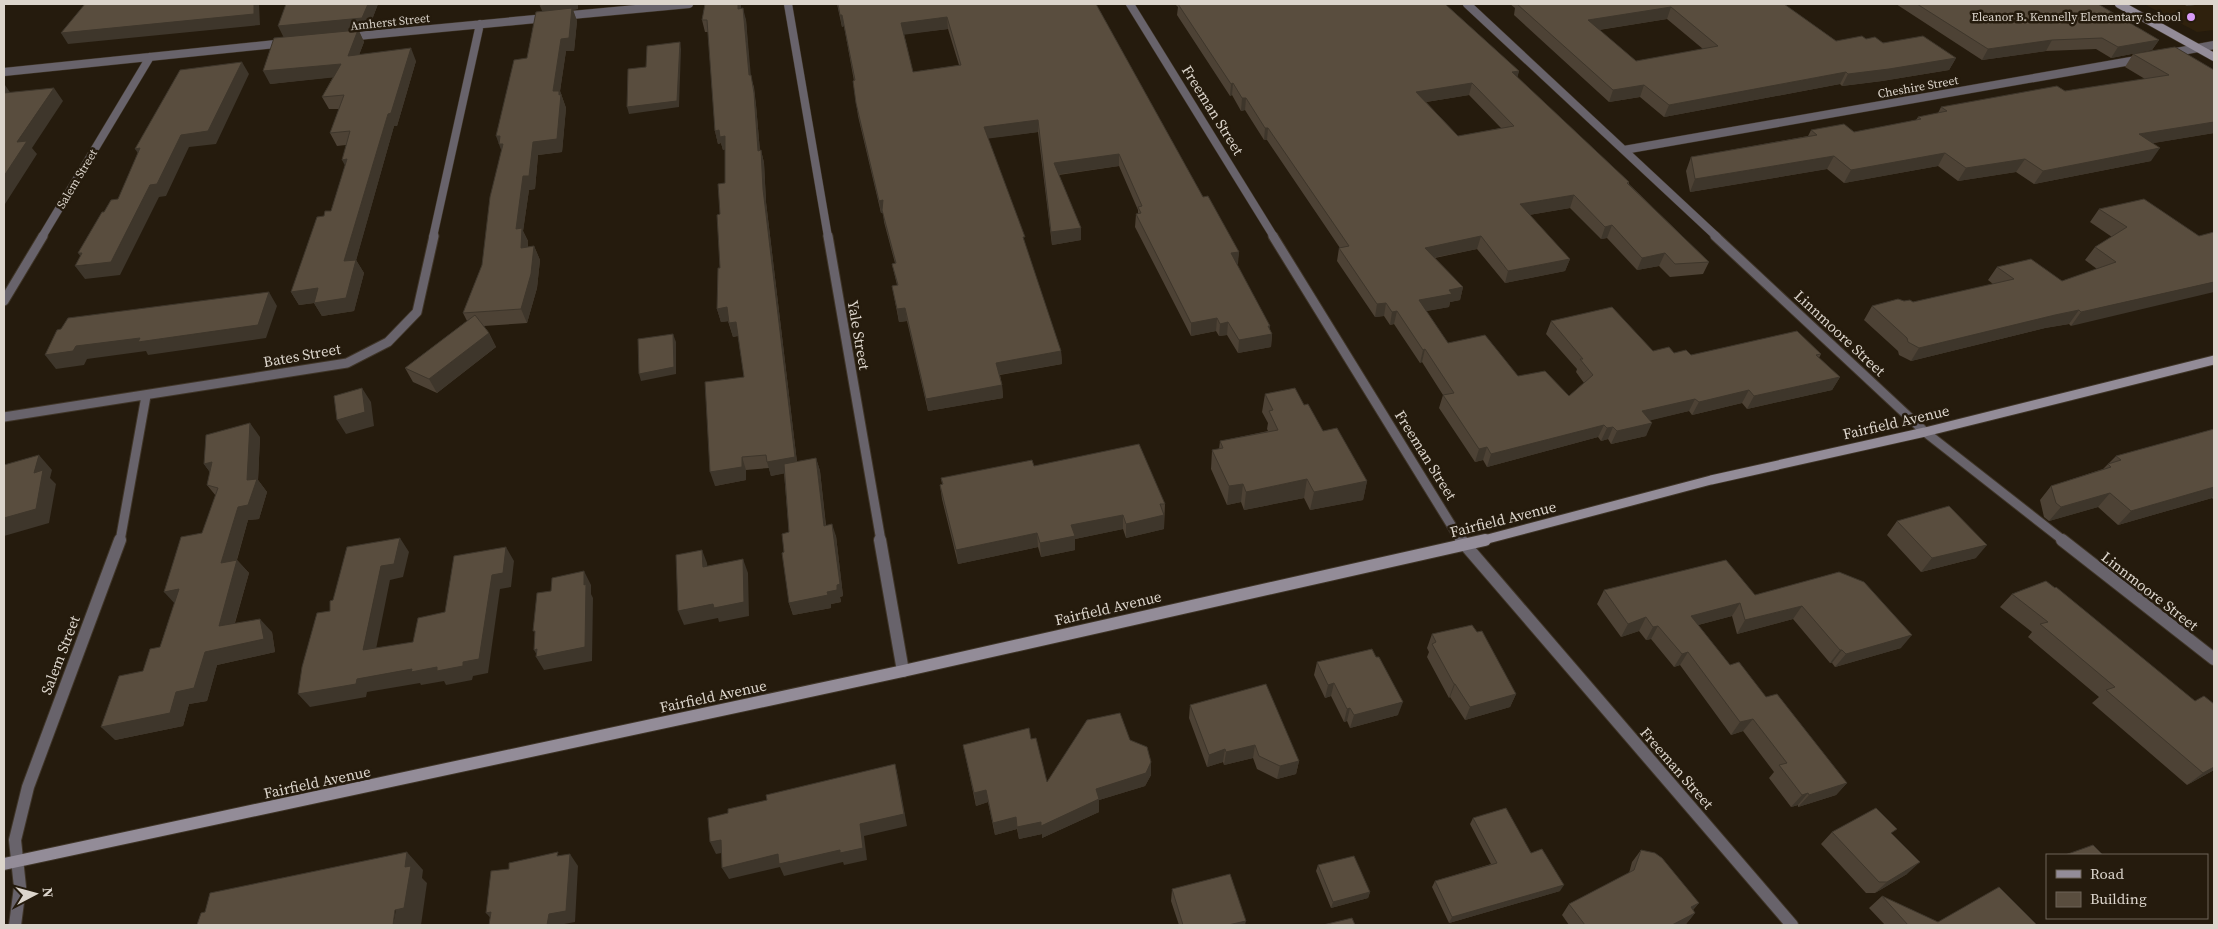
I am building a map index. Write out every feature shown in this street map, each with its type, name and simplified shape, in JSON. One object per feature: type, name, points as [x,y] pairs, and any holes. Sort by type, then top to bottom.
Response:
[{"type":"main road","points":[[2119,4],[2214,56]]},
{"type":"main road","name":"Fairfield Avenue","points":[[10,863],[903,671],[1464,545],[1728,476],[1925,432],[2214,360]]},
{"type":"street","name":"Amherst Street","points":[[334,39],[689,4]]},
{"type":"street","name":"Yale Street","points":[[788,4],[903,671]]},
{"type":"street","name":"Freeman Street","points":[[1130,4],[1464,545],[1792,925]]},
{"type":"street","name":"Linnmoore Street","points":[[1467,4],[1925,432],[2214,659]]},
{"type":"street","name":"Bates Street","points":[[4,417],[347,363],[388,342],[417,312],[480,24]]},
{"type":"street","points":[[4,72],[296,42]]},
{"type":"street","points":[[2164,55],[2214,45]]},
{"type":"street","name":"Salem Street","points":[[4,301],[150,57]]},
{"type":"street","name":"Cheshire Street","points":[[1624,150],[2154,57]]},
{"type":"street","name":"Salem Street","points":[[15,925],[19,908],[20,885],[10,863],[28,786],[119,547],[146,396]]},
{"type":"shaded area","name":"Eleanor B. Kennelly Elementary School","points":[[2144,4],[2214,4],[2214,30],[2197,32]]},
{"type":"building","points":[[85,4],[254,4],[254,14],[61,33]]},
{"type":"building","points":[[286,4],[368,4],[362,18],[278,26]]},
{"type":"building","points":[[541,4],[566,4],[540,6]]},
{"type":"building","points":[[705,4],[738,4],[738,9],[743,8],[749,75],[751,75],[754,93],[758,151],[761,150],[763,189],[795,457],[767,462],[766,455],[742,457],[742,467],[710,472],[705,382],[744,377],[736,322],[729,323],[727,307],[717,309],[718,268],[720,268],[717,215],[720,214],[718,184],[725,183],[725,136],[720,137],[719,130],[715,131],[707,20],[702,20]]},
{"type":"building","points":[[838,4],[1096,4],[1203,197],[1208,196],[1239,252],[1231,253],[1270,326],[1268,326],[1272,334],[1239,340],[1228,322],[1220,324],[1217,318],[1191,323],[1136,214],[1141,213],[1138,207],[1142,206],[1119,154],[1054,163],[1081,228],[1051,232],[1038,120],[984,127],[1025,237],[1023,237],[1061,351],[996,363],[1002,385],[926,399],[905,308],[897,309],[892,286],[898,285],[892,264],[896,263],[882,210],[883,200],[879,201],[856,103],[853,81],[855,80],[842,15],[840,15]],"holes":[[[947,17],[961,65],[913,72],[901,23]]]},
{"type":"building","points":[[1178,4],[1445,4],[1519,71],[1512,72],[1629,182],[1627,183],[1709,262],[1675,264],[1665,253],[1642,258],[1612,225],[1605,227],[1574,195],[1520,204],[1570,259],[1508,271],[1481,236],[1425,248],[1463,287],[1449,290],[1452,294],[1419,300],[1448,343],[1485,335],[1518,376],[1545,371],[1569,396],[1593,375],[1580,359],[1583,359],[1551,321],[1612,307],[1653,351],[1669,347],[1674,353],[1686,350],[1691,355],[1797,331],[1821,354],[1816,355],[1840,377],[1754,396],[1749,390],[1699,402],[1695,399],[1642,411],[1652,423],[1617,431],[1613,427],[1607,428],[1604,425],[1491,454],[1487,447],[1479,449],[1443,395],[1454,393],[1425,349],[1423,350],[1397,311],[1392,312],[1386,303],[1377,304],[1339,248],[1349,246],[1268,128],[1265,128],[1246,98],[1242,98],[1233,83],[1231,84]],"holes":[[[1472,83],[1514,126],[1458,136],[1416,92]]]},
{"type":"building","points":[[1517,4],[1784,4],[1836,41],[1862,36],[1866,39],[1875,37],[1883,43],[1923,36],[1956,58],[1889,69],[1848,74],[1846,72],[1669,105],[1644,85],[1613,90]],"holes":[[[1671,7],[1718,46],[1636,61],[1588,20]]]},
{"type":"building","points":[[1917,4],[2098,4],[2159,40],[2118,47],[2102,38],[2052,40],[1988,49]]},
{"type":"building","points":[[572,8],[569,38],[561,39],[553,91],[559,91],[559,95],[561,94],[557,139],[533,142],[529,176],[523,176],[516,229],[522,228],[521,248],[534,246],[531,274],[521,309],[463,313],[482,265],[490,197],[503,144],[499,144],[500,136],[496,136],[514,60],[527,58],[536,12]]},
{"type":"building","points":[[358,30],[348,56],[411,48],[391,113],[388,114],[344,261],[356,260],[346,298],[314,303],[318,288],[291,292],[317,217],[324,216],[325,211],[331,211],[347,159],[342,160],[350,131],[330,133],[344,95],[322,97],[341,64],[263,71],[274,38]]},
{"type":"building","points":[[680,42],[677,101],[627,107],[628,69],[646,67],[647,46]]},
{"type":"building","points":[[2175,47],[2214,70],[2214,122],[2139,134],[2160,148],[2043,171],[2025,159],[1966,168],[1945,153],[1851,170],[1834,156],[1695,179],[1691,157],[1817,135],[1811,130],[1844,124],[1854,132],[1921,119],[1918,117],[1947,111],[1941,107],[2057,86],[2065,91],[2169,75],[2133,54]]},
{"type":"building","points":[[242,62],[208,131],[181,135],[157,184],[150,185],[111,262],[75,266],[82,253],[78,253],[102,212],[104,212],[111,200],[118,199],[140,148],[135,149],[180,70]]},
{"type":"building","points":[[54,88],[17,142],[27,141],[4,176],[4,93]]},
{"type":"building","points":[[2144,199],[2199,236],[2214,232],[2214,282],[2081,312],[2079,310],[2055,315],[1919,348],[1908,342],[1907,338],[1872,306],[1898,299],[1913,302],[2014,279],[1997,267],[2031,259],[2062,281],[2116,262],[2095,247],[2127,227],[2099,209]]},
{"type":"building","points":[[269,292],[258,325],[138,342],[140,338],[76,346],[73,351],[45,355],[57,330],[61,329],[68,318]]},
{"type":"building","points":[[475,315],[489,333],[429,379],[405,368]]},
{"type":"building","points":[[673,334],[674,367],[639,374],[638,339]]},
{"type":"building","points":[[362,388],[365,412],[337,420],[334,396]]},
{"type":"building","points":[[1295,388],[1304,405],[1308,404],[1323,431],[1337,428],[1367,481],[1314,492],[1307,479],[1246,492],[1243,484],[1229,486],[1212,450],[1223,448],[1220,441],[1278,430],[1269,411],[1273,410],[1265,394]]},
{"type":"building","points":[[250,423],[247,480],[257,479],[248,505],[238,507],[221,563],[237,560],[219,626],[260,619],[264,639],[205,652],[194,688],[176,692],[170,713],[101,727],[119,676],[143,671],[150,649],[160,647],[179,589],[164,592],[181,537],[202,533],[218,488],[207,485],[212,462],[204,464],[206,435]]},
{"type":"building","points":[[2214,429],[2214,487],[2131,511],[2110,493],[2061,507],[2056,503],[2051,486],[2111,467],[2108,464],[2121,460],[2116,456]]},
{"type":"building","points":[[1139,444],[1165,504],[1160,504],[1164,515],[1126,524],[1123,515],[1071,525],[1075,536],[1040,543],[1037,533],[956,550],[940,485],[943,484],[941,478],[1032,460],[1034,466]]},
{"type":"building","points":[[39,455],[34,473],[43,470],[36,509],[4,518],[4,465]]},
{"type":"building","points":[[816,458],[824,526],[832,524],[840,584],[837,585],[837,590],[827,592],[828,595],[789,603],[782,553],[784,552],[782,534],[789,532],[784,464]]},
{"type":"building","points":[[1949,506],[1987,545],[1932,558],[1897,521]]},
{"type":"building","points":[[400,538],[394,564],[381,566],[363,650],[413,642],[418,618],[445,612],[454,556],[506,547],[503,573],[492,575],[479,659],[463,662],[463,666],[437,671],[437,667],[411,672],[412,669],[357,679],[356,684],[298,694],[302,667],[317,613],[330,611],[330,601],[333,600],[347,547]]},
{"type":"building","points":[[702,550],[703,567],[743,559],[744,602],[714,608],[713,604],[678,611],[676,555]]},
{"type":"building","points":[[1726,560],[1755,595],[1839,572],[1864,582],[1912,635],[1846,654],[1840,650],[1802,606],[1745,620],[1740,603],[1691,616],[1730,665],[1739,662],[1766,697],[1777,694],[1847,783],[1809,795],[1808,793],[1802,795],[1779,765],[1787,763],[1753,719],[1740,722],[1688,652],[1682,654],[1658,626],[1653,627],[1646,617],[1628,624],[1604,590]]},
{"type":"building","points":[[584,571],[584,585],[586,584],[585,647],[536,657],[537,649],[534,650],[535,631],[533,631],[537,593],[551,591],[552,578]]},
{"type":"building","points":[[2046,581],[2056,587],[2195,701],[2204,696],[2214,704],[2214,767],[2203,773],[2106,690],[2115,687],[2040,624],[2048,622],[2012,594]]},
{"type":"building","points":[[1472,625],[1477,632],[1482,631],[1516,694],[1470,707],[1454,684],[1432,644],[1436,642],[1432,634]]},
{"type":"building","points":[[1372,649],[1376,657],[1379,657],[1403,702],[1354,715],[1350,708],[1347,709],[1334,683],[1328,685],[1317,662]]},
{"type":"building","points":[[1266,684],[1299,761],[1280,766],[1259,756],[1255,745],[1226,752],[1225,749],[1209,755],[1190,705]]},
{"type":"building","points":[[1120,713],[1130,740],[1147,747],[1151,762],[1146,773],[1096,789],[1099,799],[1041,826],[1041,822],[1017,827],[1016,817],[993,823],[986,790],[974,793],[963,745],[1029,728],[1031,739],[1036,738],[1047,782],[1087,720]]},
{"type":"building","points":[[895,764],[904,814],[860,824],[863,848],[840,853],[840,850],[779,864],[778,854],[722,868],[721,840],[710,842],[708,818],[728,813],[728,809],[767,800],[766,795]]},
{"type":"building","points":[[1506,808],[1531,853],[1542,849],[1564,885],[1452,917],[1435,881],[1497,863],[1473,818]]},
{"type":"building","points":[[1876,808],[1897,829],[1891,833],[1920,862],[1887,882],[1879,882],[1832,832]]},
{"type":"building","points":[[2093,845],[2102,854],[2068,854]]},
{"type":"building","points":[[1641,850],[1655,853],[1662,858],[1699,903],[1691,907],[1695,913],[1672,925],[1585,925],[1569,904],[1634,870]]},
{"type":"building","points":[[407,852],[405,867],[411,866],[404,908],[395,910],[393,925],[197,925],[201,913],[205,912],[210,893]]},
{"type":"building","points":[[558,852],[557,856],[570,854],[566,911],[549,914],[547,925],[489,925],[491,912],[486,913],[491,871],[509,869],[509,863]]},
{"type":"building","points":[[1354,856],[1370,892],[1333,902],[1318,865]]},
{"type":"building","points":[[1230,874],[1246,921],[1228,925],[1183,925],[1172,889]]},
{"type":"building","points":[[1999,887],[2037,925],[1908,925],[1882,896],[1938,922]]},
{"type":"building","points":[[1352,918],[1355,925],[1323,925]]},
{"type":"place","name":"Eleanor B. Kennelly Elementary School","points":[[2191,17]]}]
